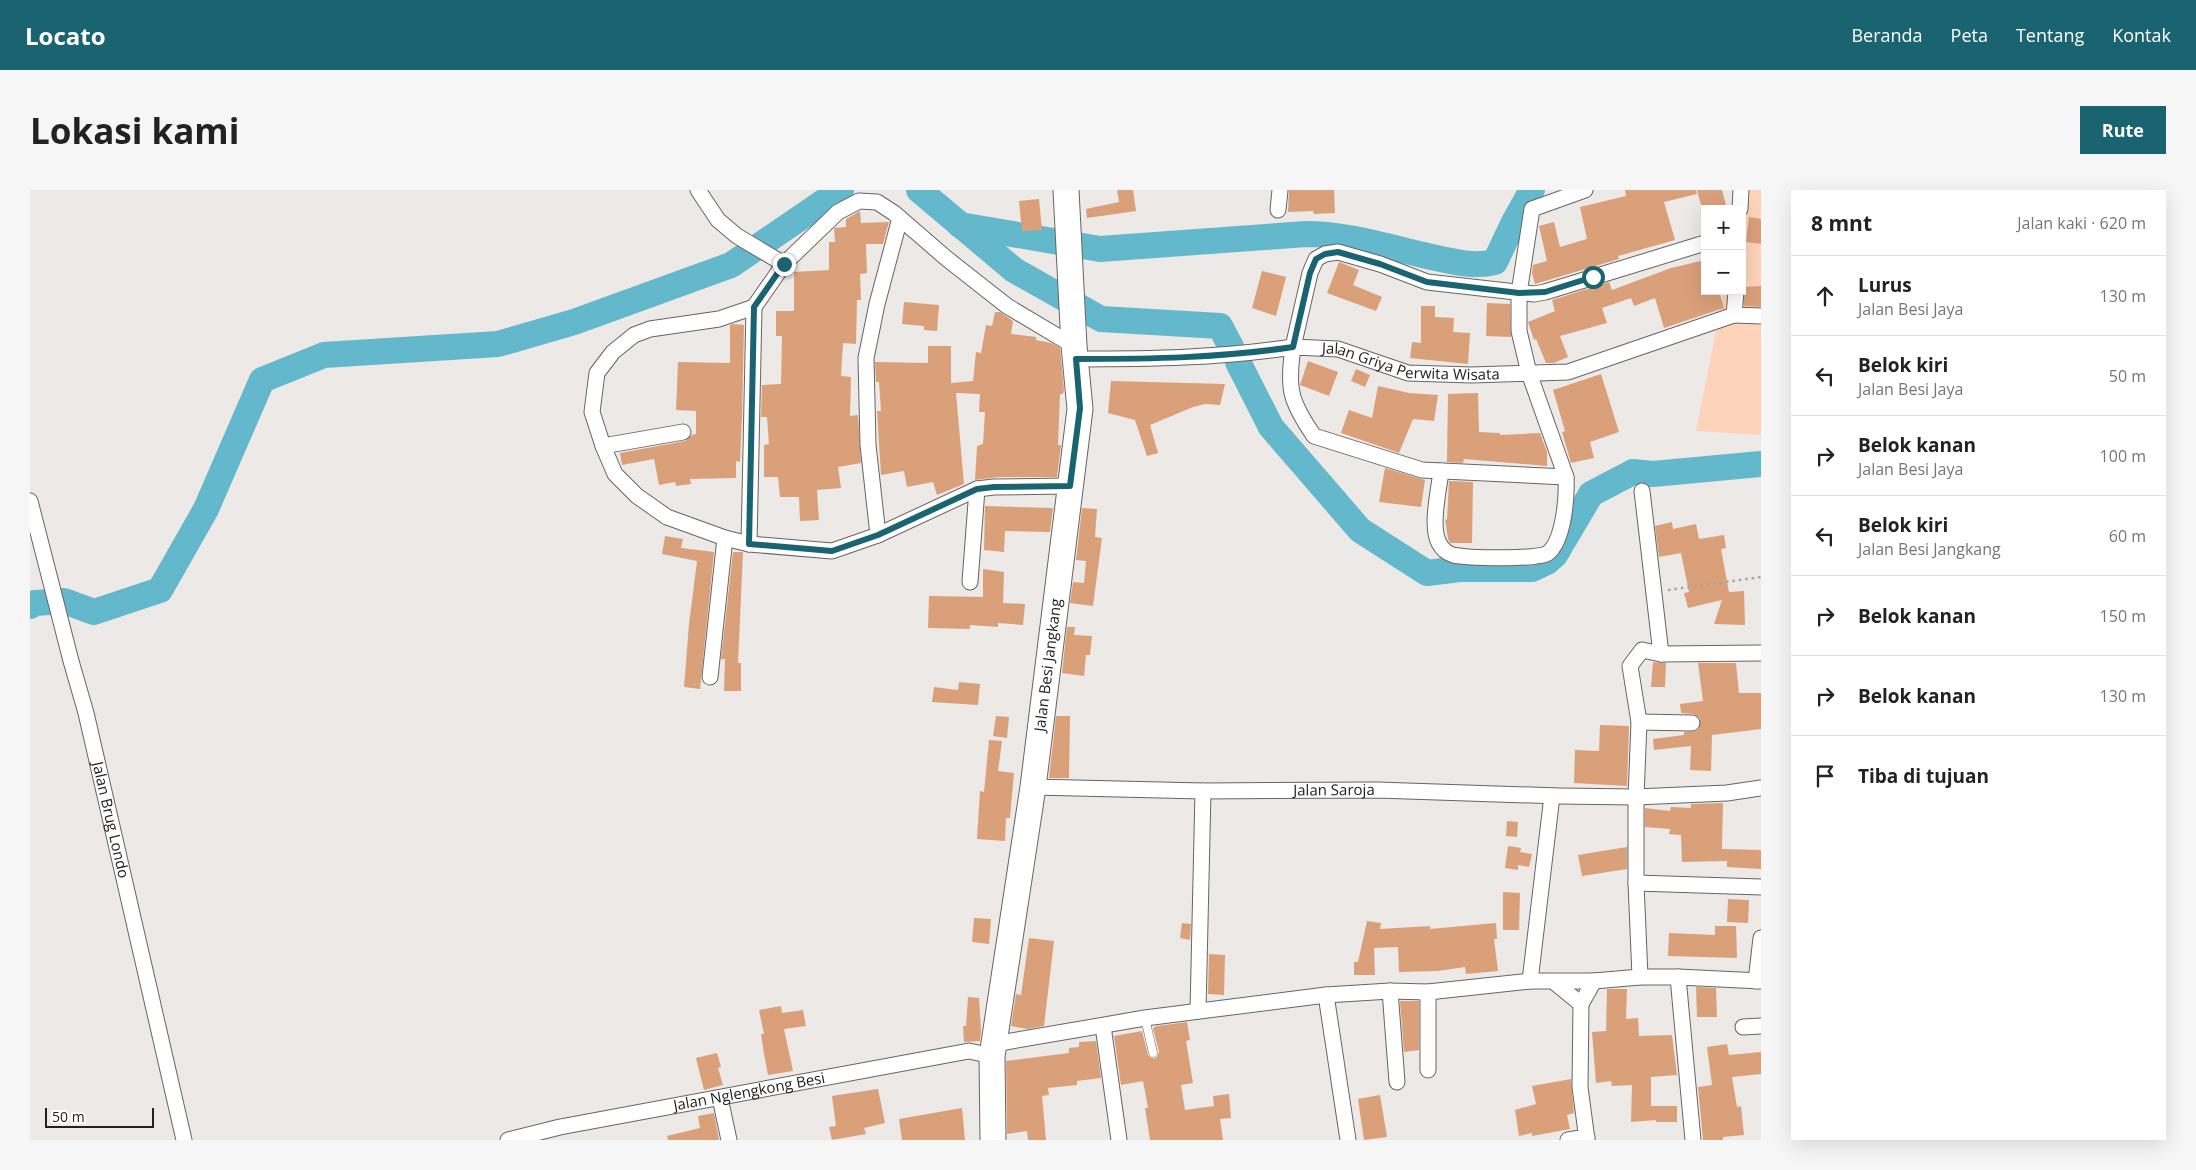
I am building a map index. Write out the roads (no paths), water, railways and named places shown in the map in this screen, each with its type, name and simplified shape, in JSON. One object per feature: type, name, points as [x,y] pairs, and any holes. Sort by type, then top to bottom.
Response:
[{"type":"main road","name":"Jalan Besi Jangkang","points":[[993,1140],[993,1050],[1033,787],[1080,408],[1074,342],[1066,190]]},
{"type":"street","points":[[698,190],[718,220],[748,242],[784,264]]},
{"type":"street","points":[[1278,210],[1280,190]]},
{"type":"street","points":[[1440,471],[1436,534],[1445,551],[1454,555],[1525,558],[1546,555],[1552,548],[1560,531],[1567,494],[1566,477],[1530,373],[1519,331],[1519,293],[1532,209],[1585,190]]},
{"type":"street","points":[[1740,205],[1741,190]]},
{"type":"street","points":[[749,544],[754,307],[784,264],[838,212],[859,201],[877,202],[900,218],[946,258],[1008,306],[1074,342]]},
{"type":"street","points":[[878,535],[868,445],[866,358],[877,304],[900,218]]},
{"type":"street","points":[[1566,477],[1422,470],[1314,436],[1290,393],[1290,370],[1293,347],[1310,273],[1316,259],[1325,254],[1338,252],[1380,264],[1427,282],[1519,293],[1545,292],[1701,244]]},
{"type":"street","points":[[1736,295],[1734,315],[1761,316]]},
{"type":"street","points":[[754,307],[719,320],[650,329],[634,335],[613,352],[598,373],[592,412],[603,446],[615,474],[651,507],[667,517],[725,538],[749,544],[832,551],[878,535],[977,489],[1070,486]]},
{"type":"street","name":"Jalan Griya Perwita Wisata","points":[[1074,342],[1170,360],[1293,347],[1338,349],[1408,373],[1472,375],[1568,372],[1734,315]]},
{"type":"street","points":[[603,446],[683,432]]},
{"type":"street","points":[[970,582],[977,489]]},
{"type":"street","points":[[1642,491],[1661,654]]},
{"type":"street","name":"Jalan Brug Londo","points":[[30,501],[86,713],[184,1140]]},
{"type":"street","points":[[710,677],[725,538]]},
{"type":"street","points":[[1640,977],[1636,883],[1636,796],[1639,722],[1630,666],[1642,650],[1661,654],[1761,653]]},
{"type":"street","points":[[1639,722],[1692,723]]},
{"type":"street","name":"Jalan Saroja","points":[[1033,787],[1203,791],[1377,790],[1552,796],[1727,793],[1761,788]]},
{"type":"street","points":[[1198,1010],[1203,791]]},
{"type":"street","points":[[1530,981],[1552,796]]},
{"type":"street","points":[[1636,883],[1761,887]]},
{"type":"street","points":[[1759,981],[1761,938]]},
{"type":"street","name":"Jalan Nglengkong Besi","points":[[508,1140],[560,1128],[969,1052],[993,1050],[1103,1026],[1198,1010],[1326,995],[1428,992],[1530,981],[1594,981],[1640,977],[1678,977],[1759,981]]},
{"type":"street","points":[[1678,977],[1693,1140]]},
{"type":"street","points":[[1568,1140],[1587,1138],[1580,1087],[1581,1004],[1594,981]]},
{"type":"street","points":[[1554,982],[1581,1004]]},
{"type":"street","points":[[1390,992],[1397,1082]]},
{"type":"street","points":[[1428,992],[1428,1070]]},
{"type":"street","points":[[1326,995],[1348,1140]]},
{"type":"street","points":[[1103,1026],[1119,1140]]},
{"type":"street","points":[[1743,1026],[1761,1026]]},
{"type":"street","points":[[720,1098],[729,1140]]},
{"type":"lane","points":[[1145,1018],[1153,1053]]},
{"type":"waterway","points":[[30,606],[35,603],[64,601],[94,612],[160,590],[206,509],[262,380],[324,355],[498,344],[574,322],[731,265],[841,190]]},
{"type":"waterway","points":[[919,190],[1014,270],[1101,319],[1220,326],[1231,347]]},
{"type":"waterway","points":[[960,225],[1100,249],[1306,234],[1336,236],[1450,261],[1487,264],[1495,262],[1532,190]]},
{"type":"waterway","points":[[1238,362],[1271,427],[1360,530],[1427,573],[1460,569],[1532,569],[1547,562],[1555,555],[1591,494],[1633,472],[1653,474],[1761,464]]}]
